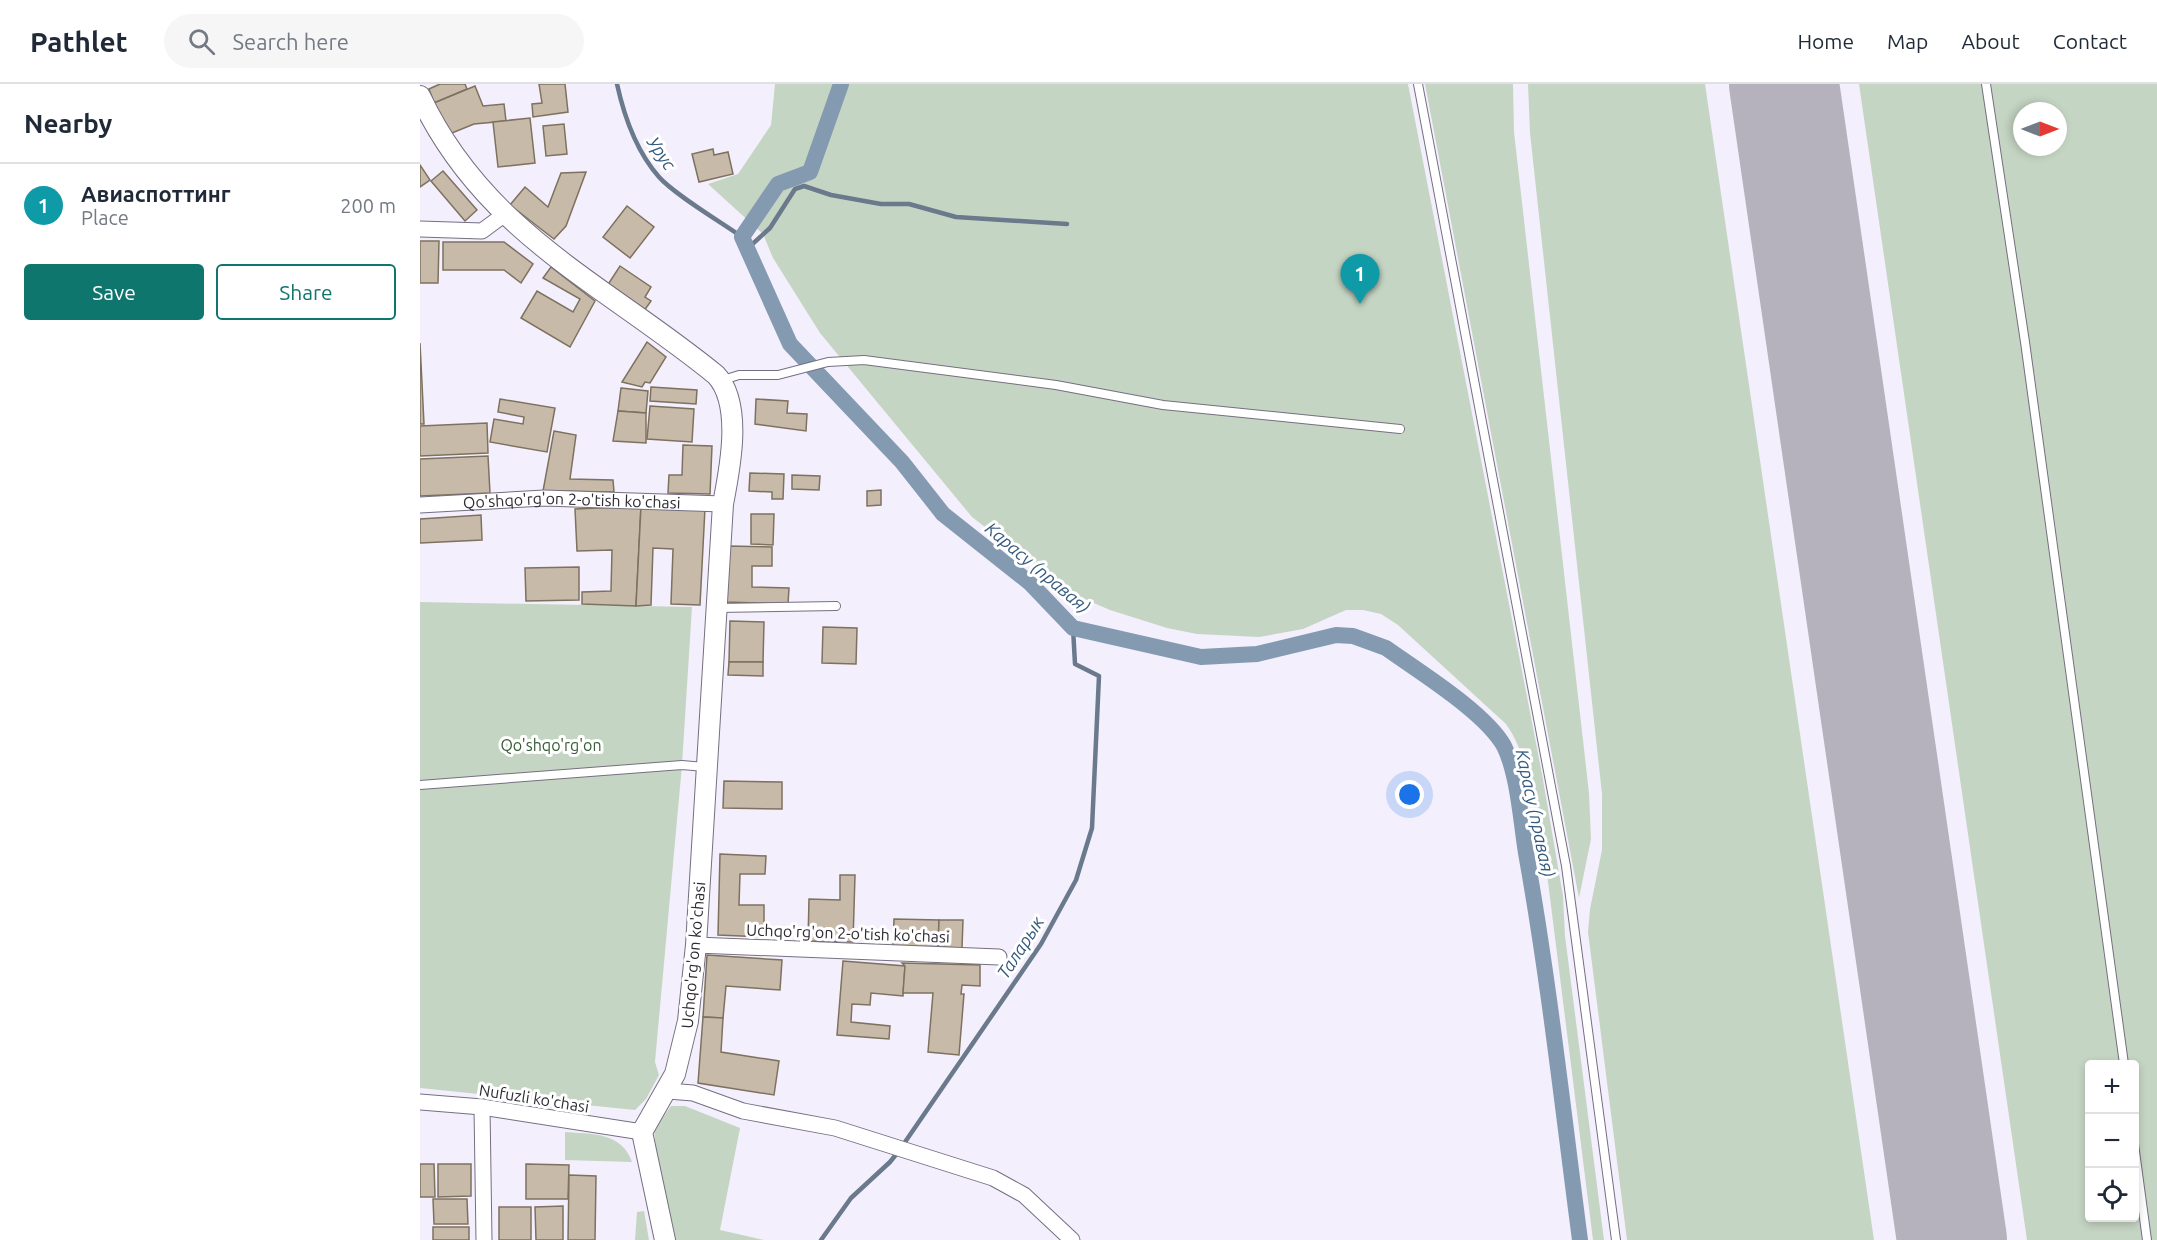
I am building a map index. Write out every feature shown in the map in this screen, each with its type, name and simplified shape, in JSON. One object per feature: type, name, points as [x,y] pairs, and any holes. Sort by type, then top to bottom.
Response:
[{"type":"street","points":[[420,96],[438,132],[467,175],[506,214],[569,268],[721,381]]},
{"type":"street","points":[[420,229],[482,231],[506,214]]},
{"type":"street","name":"Uchqo'rg'on ko'chasi","points":[[642,1132],[668,1091],[685,1039],[696,945],[705,767],[723,504],[732,442],[729,400],[721,381]]},
{"type":"street","name":"Qo'shqo'rg'on 2-o'tish ko'chasi","points":[[420,505],[544,498],[723,504]]},
{"type":"street","name":"Uchqo'rg'on 2-o'tish ko'chasi","points":[[696,945],[999,957]]},
{"type":"street","points":[[668,1091],[693,1093],[743,1111],[835,1128],[993,1178],[1017,1190],[1072,1240]]},
{"type":"street","name":"Nufuzli ko'chasi","points":[[420,1102],[482,1107],[642,1132]]},
{"type":"street","points":[[482,1107],[484,1240]]},
{"type":"street","points":[[642,1132],[665,1240]]},
{"type":"lane","points":[[1418,84],[1566,866],[1616,1240]]},
{"type":"lane","points":[[1986,84],[2028,366],[2123,1060]]},
{"type":"lane","points":[[721,381],[739,375],[778,375],[828,362],[864,360],[1056,385],[1163,405],[1400,429]]},
{"type":"lane","points":[[716,608],[836,606]]},
{"type":"lane","points":[[420,785],[682,765],[705,767]]},
{"type":"lane","points":[[2137,1168],[2147,1240]]},
{"type":"green space","points":[[775,84],[1408,84],[1542,774],[1563,896],[1565,936],[1604,1240],[1593,1240],[1545,858],[1527,772],[1515,739],[1506,724],[1398,625],[1381,614],[1363,610],[1346,610],[1303,629],[1259,637],[1197,634],[1167,628],[1110,610],[1082,598],[1053,580],[972,517],[820,333],[773,258],[763,234],[708,184],[738,174],[771,125]]},
{"type":"green space","points":[[1425,84],[1513,84],[1514,132],[1589,793],[1591,839],[1579,898]]},
{"type":"green space","points":[[1528,84],[1705,84],[1874,1240],[1627,1240],[1588,932],[1590,909],[1602,850],[1602,794],[1530,133]]},
{"type":"green space","points":[[1859,84],[2157,84],[2157,1240],[2027,1240]]},
{"type":"green space","name":"Qo'shqo'rg'on","points":[[420,602],[692,607],[682,765],[655,1062],[659,1075],[646,1099],[635,1110],[420,1088]]},
{"type":"green space","points":[[671,1106],[685,1106],[740,1128],[720,1230],[764,1240],[676,1240],[656,1151],[654,1129]]},
{"type":"green space","points":[[565,1132],[605,1136],[621,1145],[632,1162],[565,1160]]},
{"type":"green space","points":[[644,1211],[649,1240],[635,1240],[637,1212]]},
{"type":"building","points":[[440,84],[465,84],[467,89],[434,103],[429,89]]},
{"type":"building","points":[[539,84],[565,84],[568,112],[533,117],[532,104],[542,103]]},
{"type":"building","points":[[475,86],[483,106],[504,104],[506,121],[474,124],[447,135],[434,103]]},
{"type":"building","points":[[530,118],[535,163],[498,167],[493,122]]},
{"type":"building","points":[[564,124],[567,154],[546,156],[543,126]]},
{"type":"building","points":[[713,149],[714,155],[728,152],[733,174],[699,182],[692,154]]},
{"type":"building","points":[[420,165],[430,180],[420,187]]},
{"type":"building","points":[[443,171],[477,210],[465,221],[431,181]]},
{"type":"building","points":[[586,172],[566,226],[554,239],[510,205],[525,187],[548,207],[561,173]]},
{"type":"building","points":[[627,206],[654,227],[630,258],[603,237]]},
{"type":"building","points":[[420,241],[439,241],[438,283],[420,283]]},
{"type":"building","points":[[443,242],[504,242],[533,264],[521,283],[504,270],[443,270]]},
{"type":"building","points":[[620,266],[651,287],[645,297],[651,301],[644,311],[607,286]]},
{"type":"building","points":[[551,267],[595,301],[570,347],[521,318],[537,291],[573,312],[580,299],[543,278]]},
{"type":"building","points":[[647,342],[666,357],[650,383],[645,382],[642,387],[622,382]]},
{"type":"building","points":[[420,343],[424,424],[420,424]]},
{"type":"building","points":[[651,387],[697,390],[696,404],[650,401]]},
{"type":"building","points":[[621,388],[648,391],[646,413],[618,411]]},
{"type":"building","points":[[500,399],[555,408],[547,452],[490,442],[494,419],[523,424],[524,417],[498,412]]},
{"type":"building","points":[[756,399],[788,401],[787,413],[807,414],[806,431],[755,424]]},
{"type":"building","points":[[650,406],[694,409],[692,442],[647,439]]},
{"type":"building","points":[[618,411],[646,413],[646,443],[613,441]]},
{"type":"building","points":[[487,423],[488,453],[420,456],[420,426]]},
{"type":"building","points":[[554,431],[576,435],[570,479],[613,480],[614,492],[543,491]]},
{"type":"building","points":[[683,445],[712,446],[710,494],[668,493],[669,475],[682,475]]},
{"type":"building","points":[[488,456],[490,493],[420,496],[420,459]]},
{"type":"building","points":[[750,473],[784,474],[783,499],[772,499],[772,492],[749,491]]},
{"type":"building","points":[[792,475],[820,476],[819,490],[792,489]]},
{"type":"building","points":[[881,490],[881,505],[867,506],[867,491]]},
{"type":"building","points":[[641,506],[636,606],[582,604],[582,592],[611,591],[612,550],[577,551],[575,509]]},
{"type":"building","points":[[641,506],[705,508],[700,605],[671,604],[673,549],[653,548],[651,605],[636,606]]},
{"type":"building","points":[[751,514],[774,514],[773,545],[751,544]]},
{"type":"building","points":[[481,515],[482,540],[420,543],[420,519]]},
{"type":"building","points":[[728,546],[772,547],[772,566],[752,566],[752,587],[789,588],[788,604],[726,602]]},
{"type":"building","points":[[579,567],[579,600],[526,601],[525,568]]},
{"type":"building","points":[[730,621],[764,622],[763,662],[729,662]]},
{"type":"building","points":[[823,627],[857,628],[856,664],[822,663]]},
{"type":"building","points":[[729,662],[763,662],[763,676],[728,675]]},
{"type":"building","points":[[724,781],[782,782],[782,809],[723,808]]},
{"type":"building","points":[[720,854],[766,856],[765,874],[740,874],[739,905],[764,905],[764,937],[718,935]]},
{"type":"building","points":[[840,875],[855,875],[853,942],[808,941],[809,899],[840,900]]},
{"type":"building","points":[[894,919],[939,920],[938,947],[893,946]]},
{"type":"building","points":[[939,920],[963,920],[962,948],[938,947]]},
{"type":"building","points":[[707,955],[782,960],[780,990],[726,986],[723,1018],[703,1017]]},
{"type":"building","points":[[843,961],[905,966],[903,996],[871,993],[870,1005],[852,1004],[851,1022],[890,1026],[889,1039],[837,1035]]},
{"type":"building","points":[[902,963],[980,965],[980,986],[962,985],[961,994],[964,994],[959,1055],[928,1052],[933,993],[903,993],[905,966]]},
{"type":"building","points":[[703,1017],[723,1018],[721,1052],[779,1061],[774,1095],[698,1083]]},
{"type":"building","points":[[420,1164],[434,1164],[435,1197],[420,1197]]},
{"type":"building","points":[[438,1164],[471,1164],[471,1196],[438,1197]]},
{"type":"building","points":[[526,1164],[569,1165],[568,1199],[526,1199]]},
{"type":"building","points":[[569,1175],[596,1176],[595,1240],[568,1240]]},
{"type":"building","points":[[433,1199],[467,1199],[468,1224],[434,1224]]},
{"type":"building","points":[[563,1206],[563,1240],[536,1240],[535,1207]]},
{"type":"building","points":[[499,1207],[531,1207],[531,1240],[499,1240]]},
{"type":"building","points":[[433,1227],[469,1227],[469,1240],[433,1240]]},
{"type":"waterway","name":"Урус","points":[[617,84],[632,133],[644,156],[659,177],[687,200],[742,237]]},
{"type":"waterway","name":"Карасу (правая)","points":[[841,84],[810,172],[778,184],[742,237],[790,344],[902,462],[943,514],[1030,583],[1073,628],[1201,657],[1257,654],[1336,635],[1353,636],[1386,648],[1450,693],[1482,720],[1504,746],[1516,784],[1542,949],[1580,1240]]},
{"type":"waterway","points":[[747,249],[770,228],[795,189],[804,186],[831,195],[881,204],[909,204],[956,217],[1067,224]]},
{"type":"waterway","name":"Таларык","points":[[903,1145],[1041,944],[1076,880],[1092,828],[1099,676],[1075,664],[1073,628]]},
{"type":"waterway","name":"Таларык","points":[[821,1240],[851,1198],[898,1152]]},
{"type":"runway","points":[[1784,84],[1952,1240]]},
{"type":"place","name":"Авиаспоттинг","points":[[1360,304]]}]
